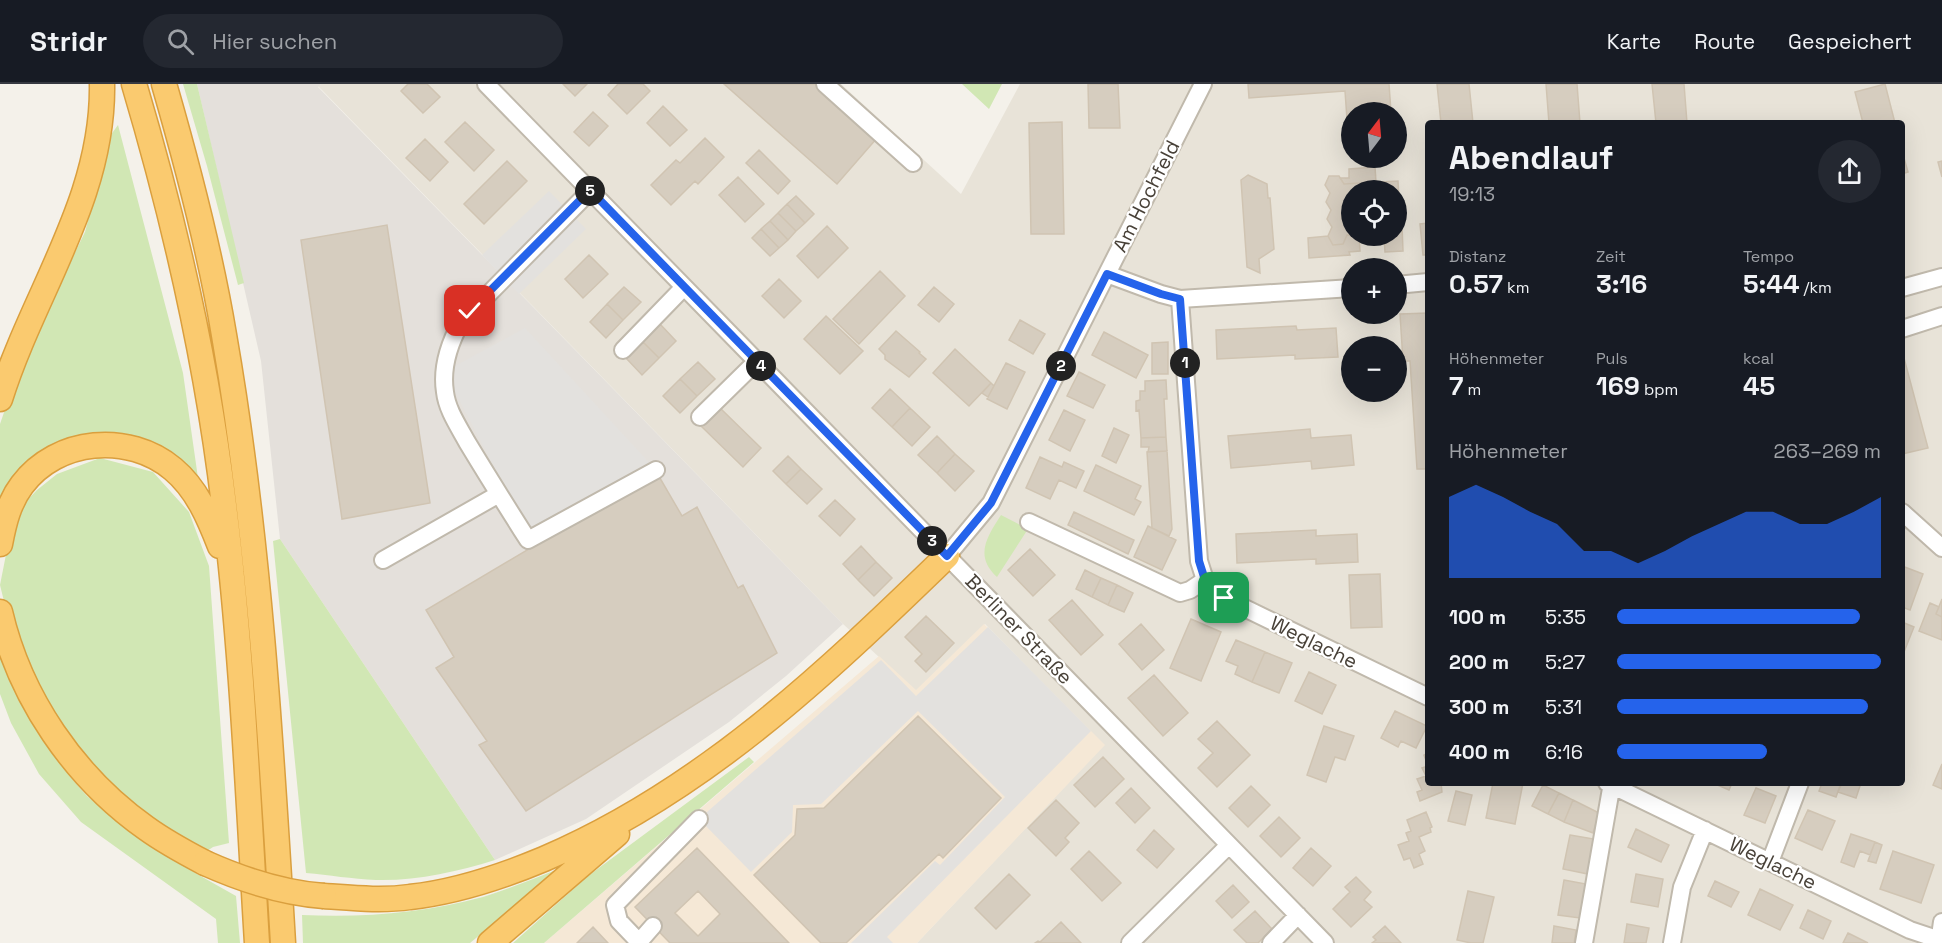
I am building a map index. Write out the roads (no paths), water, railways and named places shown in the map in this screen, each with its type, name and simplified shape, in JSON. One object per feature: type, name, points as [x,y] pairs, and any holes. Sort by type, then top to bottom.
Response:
[{"type":"highway","points":[[0,399],[80,207],[100,135],[102,84]]},
{"type":"highway","points":[[134,84],[170,212],[200,347],[216,441],[232,578],[257,943]]},
{"type":"highway","points":[[164,84],[197,203],[212,273],[244,465],[264,659],[283,943]]},
{"type":"highway","points":[[0,544],[11,503],[22,484],[38,468],[78,448],[98,444],[119,446],[140,451],[158,459],[172,468],[187,483],[209,519],[232,578]]},
{"type":"highway","points":[[490,943],[653,802],[784,708],[864,636],[947,556]]},
{"type":"highway","points":[[0,612],[12,653],[25,682],[56,737],[76,763],[112,801],[145,828],[205,863],[254,882],[282,890],[374,900],[444,892],[519,869],[566,849],[653,802]]},
{"type":"street","name":"Berliner Straße","points":[[486,84],[1325,943]]},
{"type":"street","points":[[825,84],[913,163]]},
{"type":"street","name":"Am Hochfeld","points":[[947,556],[991,503],[1203,84]]},
{"type":"street","points":[[590,190],[461,322],[451,341],[444,377],[445,394],[449,408],[461,430],[528,540],[656,470]]},
{"type":"street","points":[[1107,274],[1180,299],[1341,289]]},
{"type":"street","points":[[1905,287],[1942,277]]},
{"type":"street","points":[[1407,284],[1425,282]]},
{"type":"street","points":[[623,350],[684,286]]},
{"type":"street","points":[[1029,522],[1180,593],[1190,590],[1205,580],[1199,561],[1180,299]]},
{"type":"street","points":[[1905,328],[1942,316]]},
{"type":"street","points":[[700,417],[756,361]]},
{"type":"street","points":[[383,560],[499,494]]},
{"type":"street","points":[[1905,515],[1942,548]]},
{"type":"street","name":"Weglache","points":[[1205,580],[1224,598],[1425,696]]},
{"type":"street","points":[[1584,943],[1610,786]]},
{"type":"street","name":"Weglache","points":[[1614,786],[1910,930],[1940,941]]},
{"type":"street","points":[[1770,862],[1799,786]]},
{"type":"street","points":[[653,926],[640,942],[619,921],[615,905],[699,819]]},
{"type":"street","points":[[1672,943],[1682,887],[1705,831]]},
{"type":"street","points":[[1130,943],[1229,845]]},
{"type":"street","points":[[1270,943],[1298,915]]},
{"type":"street","points":[[1940,941],[1942,922]]}]
